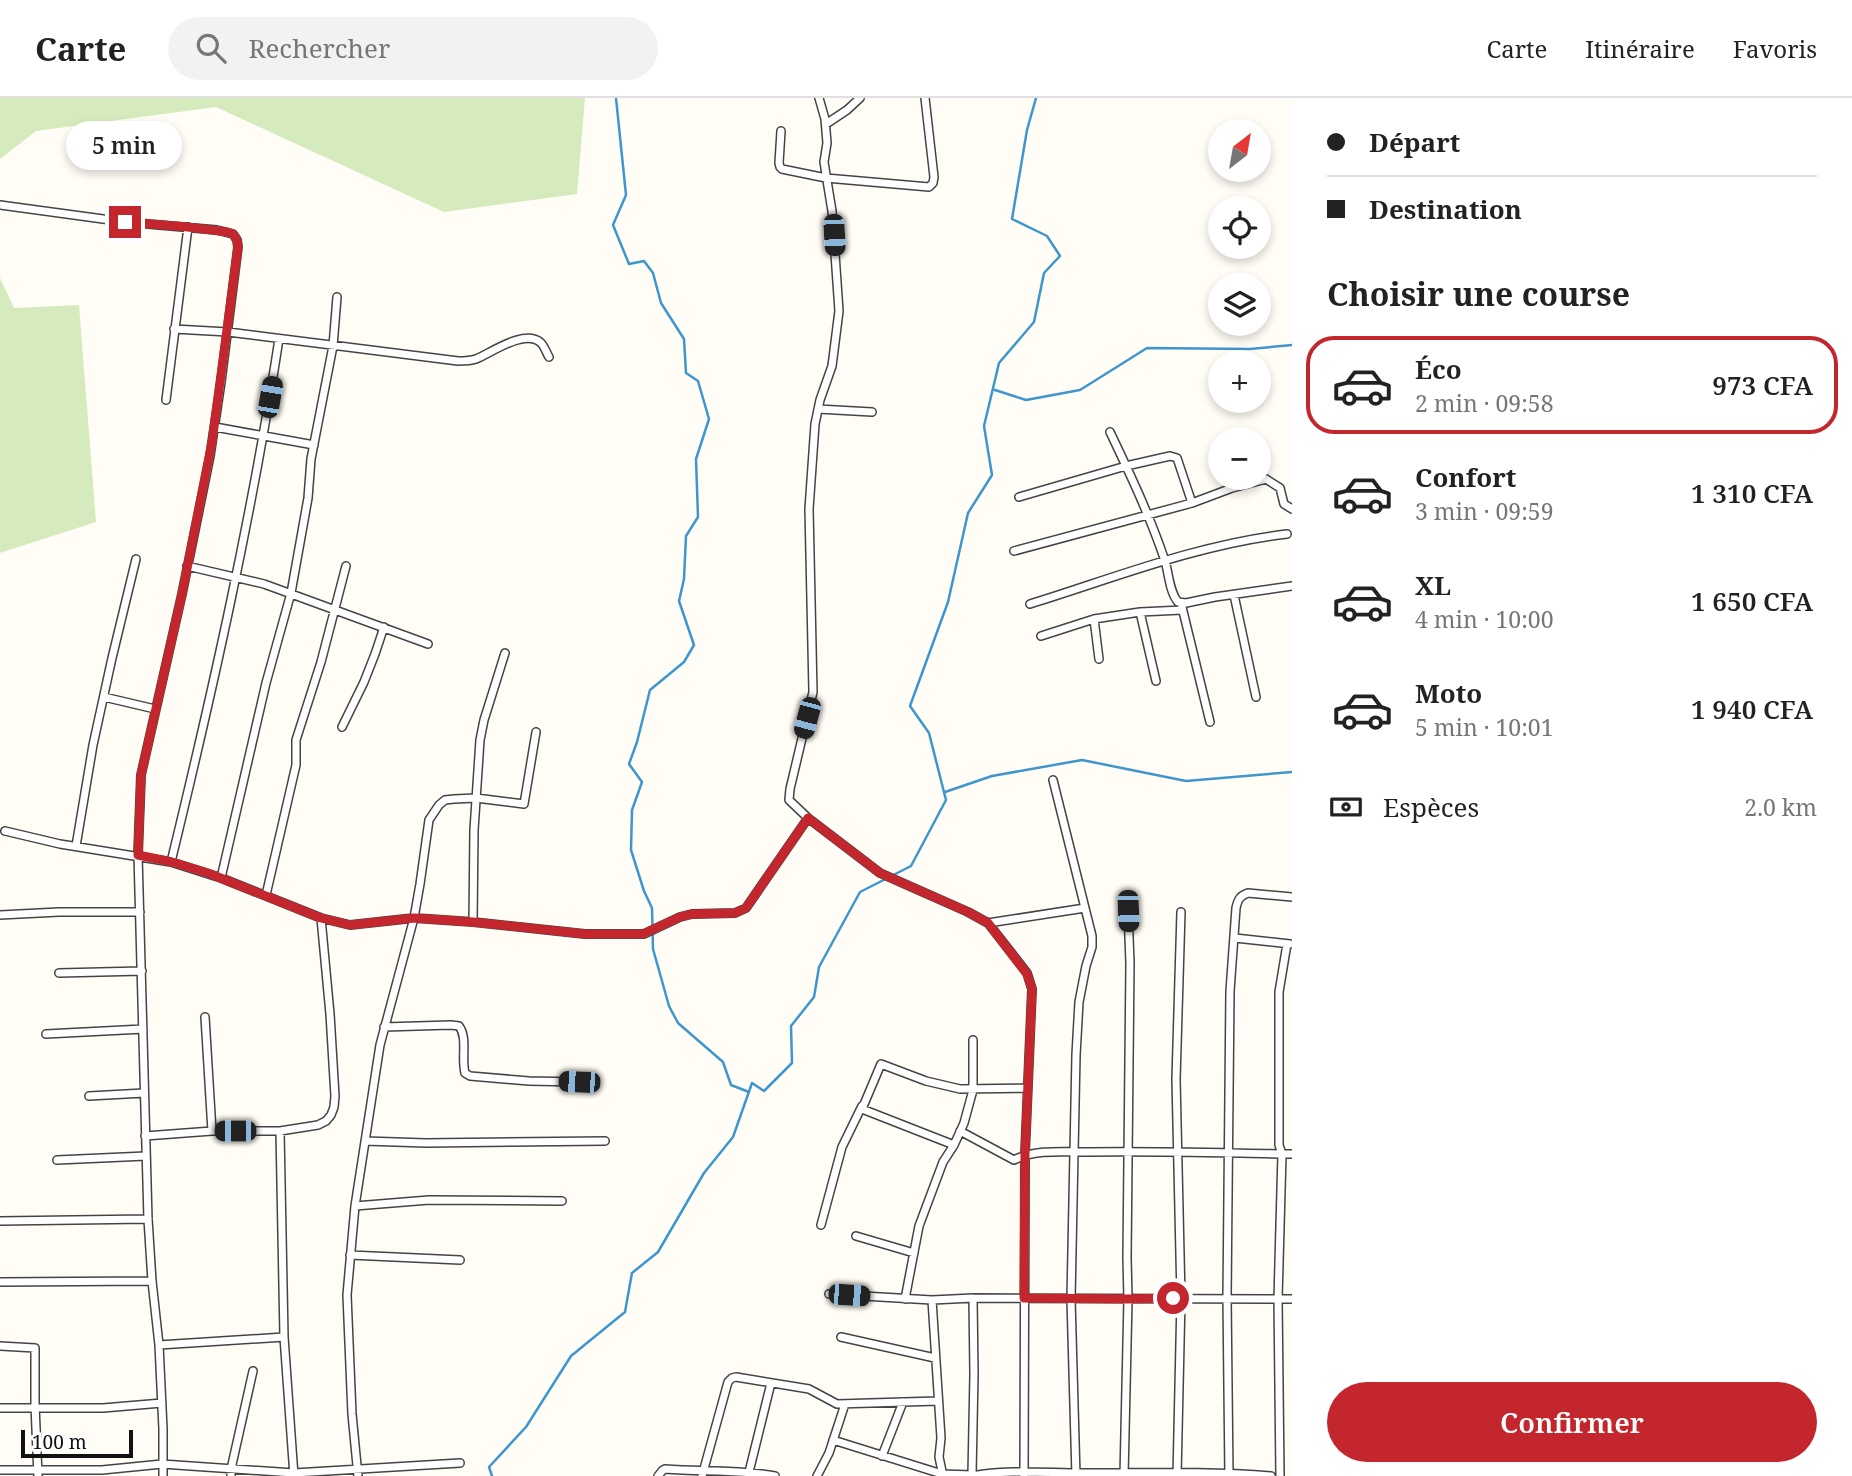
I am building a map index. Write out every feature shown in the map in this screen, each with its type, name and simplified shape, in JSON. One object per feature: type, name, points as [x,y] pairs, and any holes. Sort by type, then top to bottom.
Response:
[{"type":"street","points":[[819,98],[826,124],[824,162],[832,211],[839,311],[832,366],[814,424],[809,509],[813,692],[789,795],[792,804],[808,818],[880,873],[988,923],[1030,981],[1032,989],[1025,1154],[1024,1474]]},
{"type":"street","points":[[826,124],[860,98]]},
{"type":"street","points":[[781,131],[782,169],[826,178],[929,187],[933,183],[925,98]]},
{"type":"street","points":[[0,205],[125,222],[227,232],[233,234],[238,247],[215,427],[141,775],[138,855],[145,1136],[152,1281],[159,1345],[163,1476]]},
{"type":"street","points":[[166,400],[188,227]]},
{"type":"street","points":[[221,878],[266,683],[291,593],[314,445],[333,346],[337,297]]},
{"type":"street","points":[[174,329],[228,332],[467,361],[525,338],[541,343],[549,357]]},
{"type":"street","points":[[172,862],[236,578],[279,339]]},
{"type":"street","points":[[818,409],[872,412]]},
{"type":"street","points":[[215,427],[314,445]]},
{"type":"street","points":[[1110,432],[1143,502],[1165,561],[1175,599],[1182,606],[1210,722]]},
{"type":"street","points":[[1018,497],[1126,466],[1174,456],[1192,503]]},
{"type":"street","points":[[1014,551],[1192,503],[1231,488],[1266,479],[1280,488],[1284,504],[1292,509]]},
{"type":"street","points":[[1030,604],[1165,561],[1251,538],[1287,534]]},
{"type":"street","points":[[76,846],[111,658],[136,559]]},
{"type":"street","points":[[187,566],[264,584],[428,644]]},
{"type":"street","points":[[266,895],[296,765],[296,740],[318,673],[345,566]]},
{"type":"street","points":[[1041,636],[1094,619],[1292,586]]},
{"type":"street","points":[[1234,595],[1256,697]]},
{"type":"street","points":[[1140,612],[1156,681]]},
{"type":"street","points":[[1094,619],[1099,659]]},
{"type":"street","points":[[342,727],[364,682],[384,627]]},
{"type":"street","points":[[473,922],[478,762],[484,720],[505,653]]},
{"type":"street","points":[[104,697],[155,709]]},
{"type":"street","points":[[358,1473],[347,1295],[355,1206],[380,1045],[414,918],[426,830],[433,811],[445,800],[476,798],[524,804],[537,732]]},
{"type":"street","points":[[1053,780],[1093,936],[1093,947],[1079,1002],[1074,1152],[1071,1298],[1076,1474]]},
{"type":"street","points":[[5,831],[172,862],[221,878],[321,918],[350,925],[414,918],[585,934],[643,934],[680,917],[740,911],[746,908],[808,818]]},
{"type":"street","points":[[1229,1475],[1227,1298],[1230,991],[1237,901],[1248,893],[1292,897]]},
{"type":"street","points":[[988,923],[1086,908]]},
{"type":"street","points":[[1124,1474],[1128,1299],[1128,911]]},
{"type":"street","points":[[0,915],[139,912]]},
{"type":"street","points":[[1177,1474],[1181,1298],[1176,1079],[1181,912]]},
{"type":"street","points":[[145,1136],[212,1131],[280,1131],[318,1125],[326,1121],[334,1107],[335,1096],[321,918]]},
{"type":"street","points":[[1235,938],[1290,944],[1279,992],[1279,1145],[1282,1154],[1278,1298],[1280,1476]]},
{"type":"street","points":[[59,973],[142,971]]},
{"type":"street","points":[[205,1017],[212,1131]]},
{"type":"street","points":[[384,1027],[459,1026],[464,1034],[463,1065],[465,1073],[470,1076],[579,1082]]},
{"type":"street","points":[[46,1034],[143,1029]]},
{"type":"street","points":[[905,1299],[919,1226],[943,1162],[961,1131],[973,1090],[973,1040]]},
{"type":"street","points":[[821,1225],[842,1147],[881,1064],[960,1090],[1027,1088]]},
{"type":"street","points":[[89,1096],[144,1093]]},
{"type":"street","points":[[862,1107],[864,1111],[954,1145]]},
{"type":"street","points":[[280,1131],[285,1337],[294,1475]]},
{"type":"street","points":[[961,1131],[1014,1160],[1025,1154],[1074,1152],[1292,1154]]},
{"type":"street","points":[[365,1141],[605,1141]]},
{"type":"street","points":[[57,1160],[146,1156]]},
{"type":"street","points":[[355,1206],[429,1200],[562,1201]]},
{"type":"street","points":[[0,1221],[148,1219]]},
{"type":"street","points":[[856,1236],[914,1253]]},
{"type":"street","points":[[350,1255],[460,1261]]},
{"type":"street","points":[[0,1282],[152,1281]]},
{"type":"street","points":[[829,1294],[932,1300],[1292,1299]]},
{"type":"street","points":[[972,1476],[973,1298]]},
{"type":"street","points":[[932,1300],[942,1475]]},
{"type":"street","points":[[159,1345],[285,1337]]},
{"type":"street","points":[[841,1337],[935,1358]]},
{"type":"street","points":[[0,1346],[35,1348],[38,1473]]},
{"type":"street","points":[[231,1473],[253,1371]]},
{"type":"street","points":[[703,1474],[732,1378],[808,1389],[837,1404],[938,1401]]},
{"type":"street","points":[[749,1472],[771,1382]]},
{"type":"street","points":[[882,1456],[903,1402]]},
{"type":"street","points":[[0,1408],[103,1408],[162,1403]]},
{"type":"street","points":[[817,1476],[829,1452],[845,1404]]},
{"type":"street","points":[[833,1440],[942,1475],[1271,1476]]},
{"type":"street","points":[[0,1470],[102,1473],[162,1464],[231,1473],[294,1475],[358,1473],[460,1463]]},
{"type":"street","points":[[659,1476],[666,1469],[703,1474],[722,1470],[775,1476]]},
{"type":"green space","points":[[0,98],[585,98],[577,194],[444,212],[216,107],[36,131],[0,159]]},
{"type":"green space","points":[[0,278],[14,308],[79,305],[96,522],[0,553]]},
{"type":"waterway","points":[[616,98],[626,195],[613,225],[629,264],[644,261],[653,273],[661,303],[684,339],[686,373],[698,381],[709,419],[696,459],[698,517],[686,536],[684,579],[679,601],[694,645],[684,662],[650,690],[629,764],[642,782],[632,810],[631,850],[652,908],[653,949],[669,1006],[678,1023],[723,1062],[731,1085],[749,1092]]},
{"type":"waterway","points":[[492,1476],[489,1467],[526,1427],[571,1356],[625,1312],[632,1273],[658,1252],[704,1173],[733,1137],[752,1083],[764,1091],[792,1063],[791,1026],[814,997],[819,967],[860,892],[911,866],[946,800],[929,733],[910,706],[948,602],[968,513],[992,475],[984,426],[999,363],[1034,322],[1044,273],[1060,256],[1047,236],[1012,219],[1027,130],[1036,98]]},
{"type":"waterway","points":[[995,390],[1026,400],[1080,390],[1147,348],[1250,349],[1292,345]]},
{"type":"waterway","points":[[945,792],[992,776],[1082,760],[1186,781],[1292,772]]},
{"type":"route","points":[[125,222],[227,232],[233,234],[238,247],[212,442],[182,594],[141,775],[138,855],[208,873],[336,923],[365,925],[414,918],[585,934],[643,934],[680,917],[692,914],[735,913],[746,908],[808,818],[880,873],[988,923],[1027,974],[1032,989],[1025,1154],[1024,1298],[1173,1298]]}]
